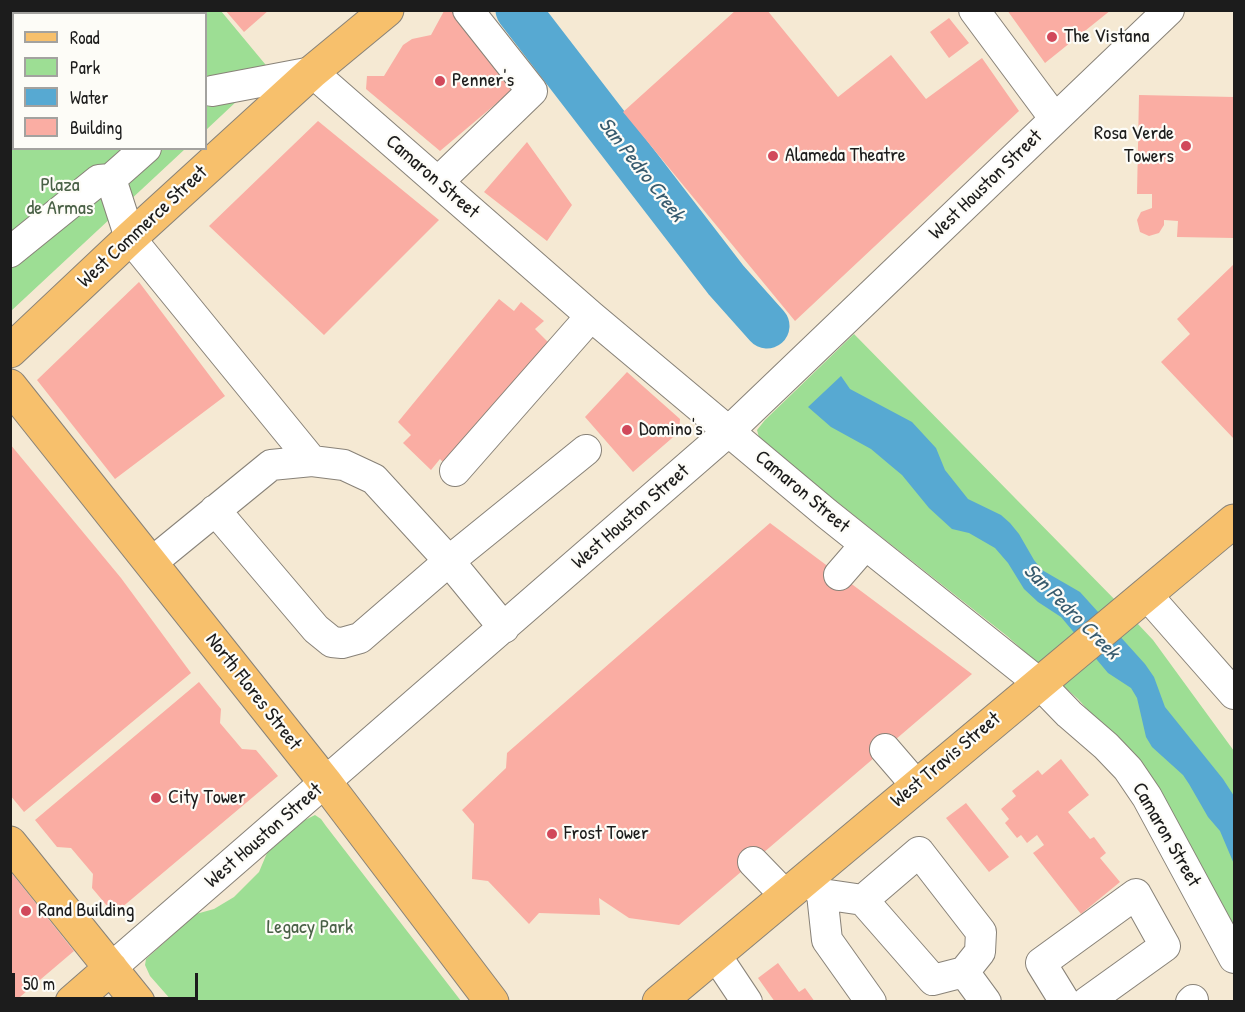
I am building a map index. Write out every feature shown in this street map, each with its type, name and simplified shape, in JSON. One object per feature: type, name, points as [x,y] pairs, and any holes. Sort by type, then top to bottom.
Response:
[{"type":"main road","name":"West Commerce Street","points":[[10,351],[312,72],[387,10]]},
{"type":"main road","name":"North Flores Street","points":[[10,386],[325,782],[492,1002]]},
{"type":"main road","name":"West Travis Street","points":[[659,1002],[715,954],[804,889],[916,785],[1234,521]]},
{"type":"main road","points":[[10,843],[138,1002]]},
{"type":"main road","name":"West Houston Street","points":[[72,1002],[111,968]]},
{"type":"street","points":[[438,182],[532,92],[468,10]]},
{"type":"street","points":[[974,10],[1055,119]]},
{"type":"street","name":"West Houston Street","points":[[111,968],[729,431],[1169,10]]},
{"type":"street","points":[[208,90],[312,72]]},
{"type":"street","name":"Camaron Street","points":[[312,72],[591,316],[866,545],[1039,683],[1069,714],[1106,746],[1128,769],[1147,797],[1234,958]]},
{"type":"street","points":[[10,252],[99,180],[111,179],[144,150]]},
{"type":"street","points":[[111,179],[130,238],[312,461]]},
{"type":"street","points":[[454,471],[591,316]]},
{"type":"street","points":[[215,510],[316,629],[332,642],[342,644],[360,638],[449,561],[586,450]]},
{"type":"street","points":[[151,563],[271,465],[312,461],[344,465],[374,479],[449,561],[504,628]]},
{"type":"street","points":[[839,575],[866,545]]},
{"type":"street","points":[[1146,594],[1234,694]]},
{"type":"street","points":[[885,748],[916,785]]},
{"type":"street","points":[[753,862],[804,889],[863,900],[928,991],[964,972],[980,952],[981,932],[919,852],[863,900]]},
{"type":"street","points":[[804,889],[827,940],[871,1002]]},
{"type":"street","points":[[1065,1002],[1041,963],[1136,894],[1166,946],[1087,1002]]},
{"type":"street","points":[[715,954],[747,1002]]},
{"type":"street","points":[[964,972],[986,1002]]},
{"type":"green space","name":"Plaza de Armas","points":[[11,11],[221,11],[270,70],[207,129],[207,12],[12,12],[12,150],[184,150],[11,311]]},
{"type":"green space","points":[[854,334],[1153,640],[1234,751],[1234,937],[1132,759],[1078,699],[1007,636],[760,441],[757,430],[765,420]]},
{"type":"green space","name":"Legacy Park","points":[[315,815],[321,819],[461,1001],[172,1001],[150,976],[145,965],[146,959],[196,914],[214,909],[234,897],[259,872],[267,853],[305,820]]},
{"type":"water","points":[[841,376],[850,389],[912,422],[936,448],[945,470],[968,499],[1001,515],[1010,523],[1042,570],[1080,592],[1145,664],[1154,677],[1165,707],[1234,796],[1234,864],[1220,831],[1208,817],[1183,775],[1152,747],[1146,737],[1137,698],[1131,688],[1108,673],[1061,617],[1038,602],[1024,589],[1008,563],[995,548],[969,533],[952,529],[929,508],[902,475],[871,449],[831,427],[808,407]]},
{"type":"building","points":[[225,10],[269,10],[244,32]]},
{"type":"building","name":"Alameda Theatre","points":[[736,10],[767,10],[838,97],[891,55],[926,99],[982,58],[1019,111],[795,321],[623,112]]},
{"type":"building","name":"The Vistana","points":[[1007,10],[1111,10],[1045,63]]},
{"type":"building","name":"Penner's","points":[[444,11],[459,12],[517,86],[440,151],[366,89],[367,76],[384,76],[403,45],[412,39],[431,35]]},
{"type":"building","points":[[949,18],[969,43],[949,58],[930,32]]},
{"type":"building","points":[[10,23],[12,25],[12,136],[10,137]]},
{"type":"building","name":"Rosa Verde Towers","points":[[1139,95],[1234,97],[1234,238],[1177,237],[1178,221],[1164,220],[1159,233],[1149,236],[1140,232],[1137,220],[1141,212],[1152,208],[1152,194],[1137,194]]},
{"type":"building","points":[[318,121],[439,220],[324,335],[209,226]]},
{"type":"building","points":[[527,142],[572,205],[547,241],[484,192]]},
{"type":"building","points":[[1234,264],[1234,439],[1161,362],[1190,334],[1177,319]]},
{"type":"building","points":[[139,282],[225,396],[115,479],[37,380]]},
{"type":"building","points":[[499,299],[514,311],[521,302],[544,321],[535,329],[549,343],[445,464],[440,459],[431,470],[403,443],[411,435],[398,422]]},
{"type":"building","points":[[627,372],[680,419],[679,432],[633,472],[585,417]]},
{"type":"building","points":[[10,444],[121,578],[191,673],[24,812],[10,795]]},
{"type":"building","points":[[770,523],[972,674],[679,925],[629,918],[599,898],[600,915],[539,913],[529,924],[488,881],[472,879],[474,824],[462,810],[506,768],[507,753]]},
{"type":"building","name":"City Tower","points":[[199,682],[221,709],[220,723],[242,749],[256,750],[278,776],[114,914],[92,888],[93,874],[71,848],[57,847],[35,820]]},
{"type":"building","points":[[1061,759],[1089,795],[1068,812],[1090,839],[1094,837],[1106,853],[1100,858],[1120,882],[1081,914],[1033,853],[1044,845],[1037,835],[1027,843],[1021,835],[1017,838],[1005,823],[1009,819],[1001,809],[1016,796],[1012,791],[1038,770],[1042,775]]},
{"type":"building","points":[[966,803],[1009,857],[989,872],[946,818]]},
{"type":"building","name":"Rand Building","points":[[10,871],[74,951],[14,1002],[10,1002]]},
{"type":"building","points":[[778,963],[799,992],[805,988],[815,1002],[775,1002],[758,978]]},
{"type":"waterway","name":"San Pedro Creek","points":[[518,10],[726,280],[767,326]]},
{"type":"place","name":"The Vistana","points":[[1052,37]]},
{"type":"place","name":"Penner's","points":[[440,81]]},
{"type":"place","name":"Rosa Verde Towers","points":[[1186,146]]},
{"type":"place","name":"Alameda Theatre","points":[[773,156]]},
{"type":"place","name":"Domino's","points":[[627,430]]},
{"type":"place","name":"City Tower","points":[[156,798]]},
{"type":"place","name":"Frost Tower","points":[[552,834]]},
{"type":"place","name":"Rand Building","points":[[26,911]]}]
